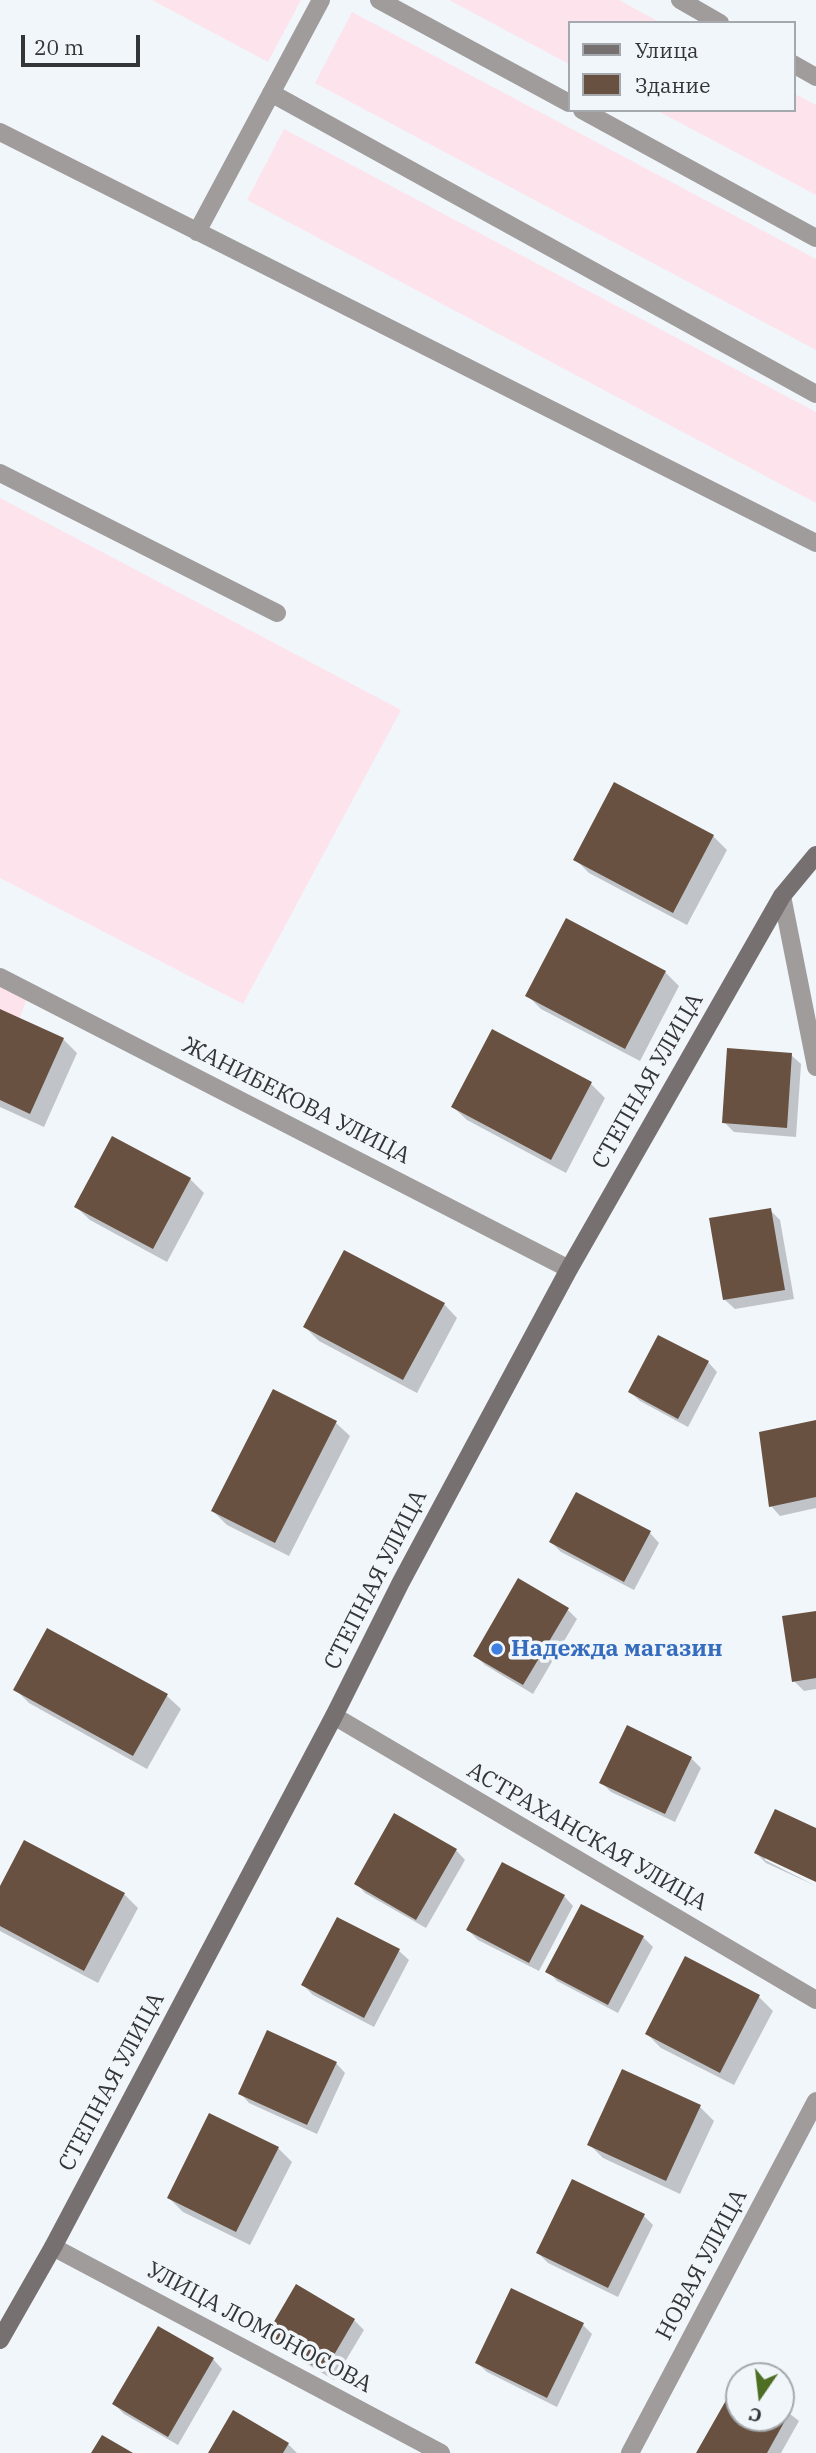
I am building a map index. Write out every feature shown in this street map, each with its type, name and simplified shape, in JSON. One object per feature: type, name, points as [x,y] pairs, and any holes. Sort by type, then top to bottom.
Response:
[{"type":"main road","name":"СТЕПНАЯ УЛИЦА","points":[[0,2340],[53,2247],[334,1716],[401,1582],[569,1269],[782,896],[816,855]]},
{"type":"street","points":[[197,232],[321,0]]},
{"type":"street","points":[[379,0],[568,102]]},
{"type":"street","points":[[680,0],[717,21]]},
{"type":"street","points":[[795,65],[816,77]]},
{"type":"street","points":[[271,93],[816,394]]},
{"type":"street","points":[[586,112],[816,238]]},
{"type":"street","points":[[0,132],[816,543]]},
{"type":"street","points":[[0,473],[277,613]]},
{"type":"street","points":[[782,896],[816,1067]]},
{"type":"street","name":"ЖАНИБЕКОВА УЛИЦА","points":[[0,977],[569,1269]]},
{"type":"street","name":"АСТРАХАНСКАЯ УЛИЦА","points":[[334,1716],[816,2000]]},
{"type":"street","name":"НОВАЯ УЛИЦА","points":[[630,2453],[816,2101]]},
{"type":"street","name":"УЛИЦА ЛОМОНОСОВА","points":[[53,2247],[442,2453]]},
{"type":"shaded area","points":[[152,0],[301,0],[268,62]]},
{"type":"shaded area","points":[[449,0],[619,0],[657,21],[568,21],[568,63]]},
{"type":"shaded area","points":[[352,12],[816,259],[816,350],[315,83]]},
{"type":"shaded area","points":[[795,94],[816,105],[816,195],[660,112],[795,112]]},
{"type":"shaded area","points":[[284,129],[816,412],[816,503],[247,200]]},
{"type":"shaded area","points":[[0,498],[401,710],[243,1004],[0,878]]},
{"type":"shaded area","points":[[0,977],[29,992],[0,1074]]},
{"type":"building","points":[[614,782],[714,835],[673,913],[573,860]]},
{"type":"building","points":[[566,918],[666,971],[625,1049],[525,996]]},
{"type":"building","points":[[0,1009],[64,1038],[30,1114],[0,1100]]},
{"type":"building","points":[[492,1029],[592,1082],[551,1160],[451,1107]]},
{"type":"building","points":[[727,1048],[792,1053],[787,1128],[722,1123]]},
{"type":"building","points":[[112,1136],[191,1178],[153,1249],[74,1207]]},
{"type":"building","points":[[771,1208],[785,1290],[723,1300],[709,1218]]},
{"type":"building","points":[[344,1250],[445,1303],[403,1380],[303,1327]]},
{"type":"building","points":[[658,1335],[709,1361],[678,1419],[628,1392]]},
{"type":"building","points":[[273,1389],[337,1421],[275,1543],[211,1511]]},
{"type":"building","points":[[816,1420],[816,1497],[769,1507],[759,1432]]},
{"type":"building","points":[[576,1492],[651,1531],[624,1582],[549,1542]]},
{"type":"building","points":[[518,1578],[569,1608],[523,1685],[473,1656]]},
{"type":"building","points":[[816,1611],[816,1678],[792,1682],[782,1616]]},
{"type":"building","points":[[47,1628],[168,1694],[133,1756],[13,1690]]},
{"type":"building","points":[[627,1725],[692,1757],[665,1814],[599,1783]]},
{"type":"building","points":[[775,1809],[816,1828],[816,1882],[754,1853]]},
{"type":"building","points":[[394,1813],[457,1849],[416,1920],[354,1884]]},
{"type":"building","points":[[24,1840],[125,1893],[84,1971],[0,1926],[0,1886]]},
{"type":"building","points":[[502,1862],[565,1895],[529,1963],[466,1930]]},
{"type":"building","points":[[581,1904],[644,1936],[608,2005],[545,1972]]},
{"type":"building","points":[[337,1917],[400,1949],[364,2018],[301,1985]]},
{"type":"building","points":[[685,1956],[760,1995],[720,2073],[645,2034]]},
{"type":"building","points":[[267,2030],[337,2062],[307,2125],[238,2094]]},
{"type":"building","points":[[622,2069],[701,2105],[666,2181],[587,2145]]},
{"type":"building","points":[[209,2113],[279,2147],[236,2232],[167,2198]]},
{"type":"building","points":[[572,2179],[645,2214],[608,2288],[536,2253]]},
{"type":"building","points":[[296,2284],[355,2319],[324,2372],[265,2337]]},
{"type":"building","points":[[511,2288],[584,2323],[547,2398],[475,2363]]},
{"type":"building","points":[[158,2326],[214,2358],[168,2437],[112,2404]]},
{"type":"building","points":[[725,2402],[725,2432],[779,2432],[767,2453],[696,2453]]},
{"type":"building","points":[[233,2410],[289,2443],[283,2453],[208,2453]]},
{"type":"building","points":[[102,2435],[133,2453],[91,2453]]},
{"type":"place","name":"Надежда магазин","points":[[497,1649]]}]
